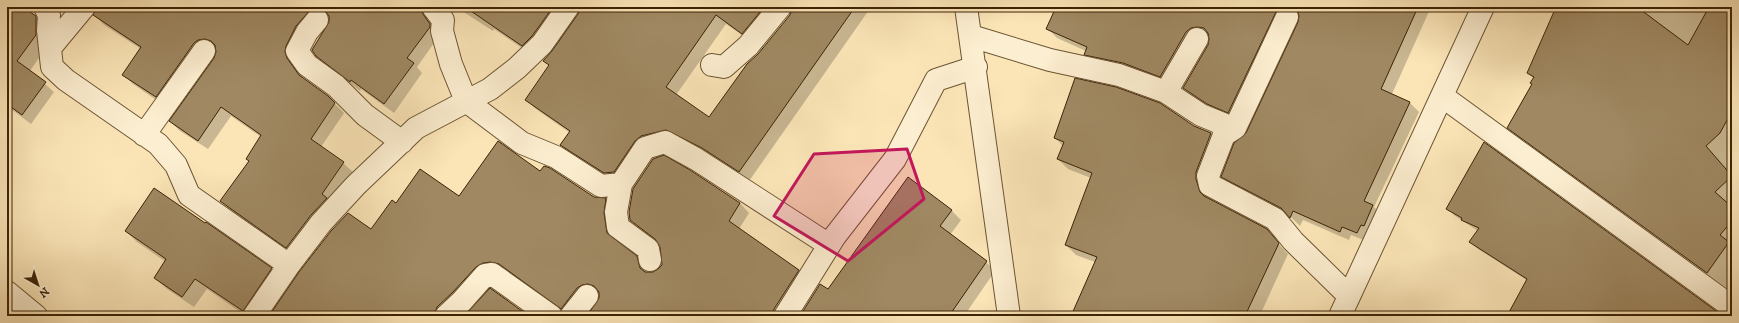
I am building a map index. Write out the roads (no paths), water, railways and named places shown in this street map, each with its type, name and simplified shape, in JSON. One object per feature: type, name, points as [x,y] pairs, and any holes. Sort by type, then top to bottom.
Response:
[{"type":"street","points":[[45,7],[49,15],[52,67],[66,80],[158,144],[176,165],[189,195],[289,265]]},
{"type":"street","points":[[50,48],[84,7]]},
{"type":"street","points":[[433,7],[444,20],[442,31],[451,64],[466,101],[522,143],[556,157],[601,186],[620,184]]},
{"type":"street","points":[[254,316],[289,265],[326,218],[356,185],[416,128],[490,89],[517,68],[542,44],[568,7]]},
{"type":"street","points":[[712,65],[724,67],[748,46],[780,7]]},
{"type":"street","points":[[966,7],[976,67],[1009,316]]},
{"type":"street","points":[[1340,316],[1483,7]]},
{"type":"street","points":[[1224,135],[1236,128],[1287,18]]},
{"type":"street","points":[[317,20],[307,32],[297,50],[307,65],[336,86],[365,115],[402,142]]},
{"type":"street","points":[[971,36],[1050,60],[1118,75],[1166,92],[1201,115],[1223,124],[1224,135],[1208,176],[1210,185],[1275,219],[1294,241],[1349,296]]},
{"type":"street","points":[[1166,92],[1197,39]]},
{"type":"street","points":[[144,135],[204,51]]},
{"type":"street","points":[[785,316],[829,245],[895,159],[936,80],[976,67]]},
{"type":"street","points":[[1442,96],[1732,307]]},
{"type":"street","points":[[650,260],[648,249],[618,227],[616,212],[620,184],[645,148],[665,142],[696,159],[829,245]]},
{"type":"street","points":[[446,316],[462,301],[485,275],[492,274],[551,316]]},
{"type":"street","points":[[7,292],[36,316]]},
{"type":"street","points":[[571,316],[587,296]]}]
